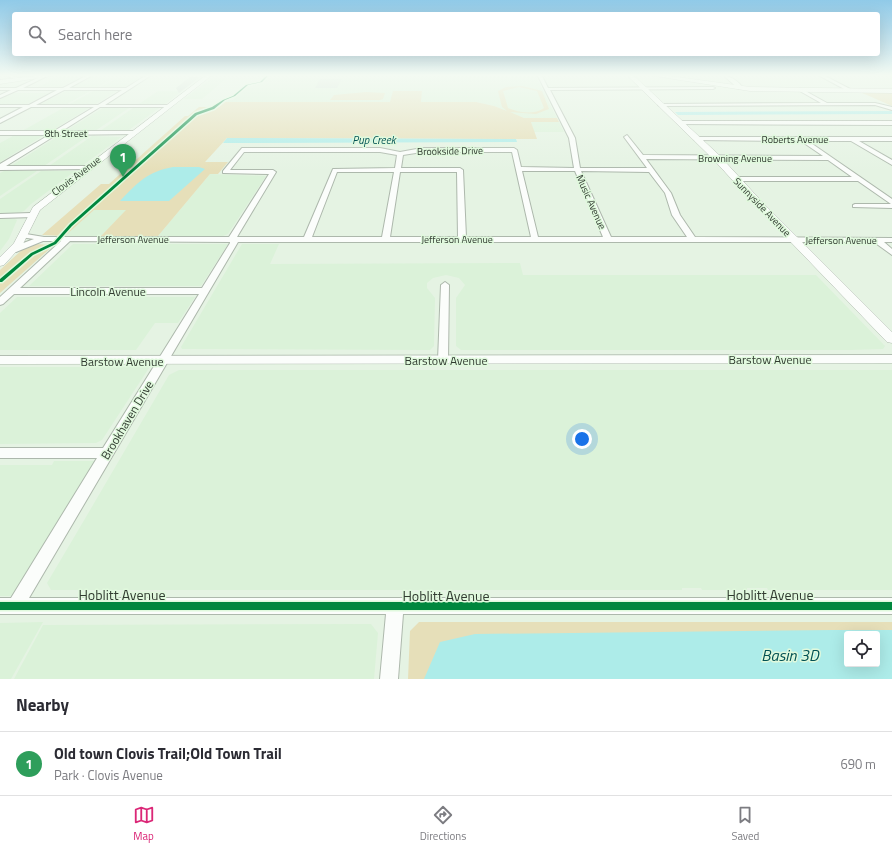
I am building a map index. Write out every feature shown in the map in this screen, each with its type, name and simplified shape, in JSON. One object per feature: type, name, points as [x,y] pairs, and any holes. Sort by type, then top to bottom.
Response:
[{"type":"main road","name":"Clovis Avenue","points":[[0,263],[13,250],[23,235],[31,215],[45,200],[167,108]]},
{"type":"main road","name":"Sunnyside Avenue","points":[[663,108],[682,123],[716,157],[793,240],[892,339]]},
{"type":"main road","name":"Barstow Avenue","points":[[0,360],[892,359]]},
{"type":"street","points":[[0,122],[27,108]]},
{"type":"street","points":[[0,167],[96,108]]},
{"type":"street","name":"Music Avenue","points":[[557,108],[572,138],[577,169],[608,240]]},
{"type":"street","points":[[682,123],[892,123]]},
{"type":"street","name":"8th Street","points":[[0,133],[132,134]]},
{"type":"street","points":[[627,137],[668,193],[676,215],[693,240]]},
{"type":"street","name":"Roberts Avenue","points":[[697,139],[892,139]]},
{"type":"street","points":[[802,139],[892,202]]},
{"type":"street","points":[[852,139],[892,163]]},
{"type":"street","name":"Brookside Drive","points":[[273,172],[225,172],[242,150],[380,150],[400,154],[422,150],[514,150],[518,169]]},
{"type":"street","points":[[386,239],[400,154]]},
{"type":"street","name":"Browning Avenue","points":[[642,158],[828,158]]},
{"type":"street","points":[[0,167],[88,168]]},
{"type":"street","points":[[535,239],[518,169],[650,170]]},
{"type":"street","points":[[307,240],[335,170],[460,170],[462,239]]},
{"type":"street","name":"Brookhaven Drive","points":[[8,606],[107,453],[234,243],[233,236],[273,172]]},
{"type":"street","points":[[736,179],[859,179]]},
{"type":"street","points":[[855,206],[892,206]]},
{"type":"street","points":[[0,216],[31,215]]},
{"type":"street","name":"Jefferson Avenue","points":[[23,235],[44,240],[892,240]]},
{"type":"street","points":[[0,302],[68,239]]},
{"type":"street","points":[[13,250],[44,240]]},
{"type":"street","points":[[876,240],[892,253]]},
{"type":"street","points":[[443,360],[445,285]]},
{"type":"street","name":"Lincoln Avenue","points":[[12,291],[205,291]]},
{"type":"street","points":[[0,453],[107,453]]},
{"type":"street","name":"Hoblitt Avenue","points":[[8,606],[892,606]]},
{"type":"street","points":[[389,679],[395,607]]},
{"type":"shaded area","points":[[63,108],[89,108],[51,131],[22,131]]},
{"type":"shaded area","points":[[103,108],[129,108],[95,131],[67,130]]},
{"type":"shaded area","points":[[133,108],[159,108],[129,130],[100,131]]},
{"type":"shaded area","points":[[198,108],[498,108],[507,111],[503,108],[517,111],[536,112],[544,108],[548,108],[549,109],[536,114],[510,112],[524,118],[557,118],[559,122],[531,122],[537,139],[227,138],[205,162],[228,162],[218,174],[210,174],[158,236],[101,236],[126,210],[94,210],[65,236],[42,235],[101,184],[109,184],[185,116],[188,116]]},
{"type":"shaded area","points":[[498,108],[552,108],[557,118],[524,118]]},
{"type":"shaded area","points":[[531,122],[559,122],[564,132],[534,132]]},
{"type":"shaded area","points":[[13,136],[43,136],[0,162],[0,143]]},
{"type":"shaded area","points":[[58,136],[88,136],[44,166],[11,166]]},
{"type":"shaded area","points":[[92,136],[121,137],[82,166],[49,166]]},
{"type":"shaded area","points":[[4,171],[37,171],[0,196],[0,173]]},
{"type":"shaded area","points":[[41,171],[75,171],[24,211],[18,213],[0,213],[0,199]]},
{"type":"shaded area","points":[[210,174],[266,176],[228,234],[223,236],[158,236]]},
{"type":"shaded area","points":[[94,210],[127,210],[101,236],[65,236]]},
{"type":"shaded area","points":[[0,219],[17,220],[9,239],[0,251]]},
{"type":"shaded area","points":[[34,244],[54,245],[0,293],[0,270],[24,248]]},
{"type":"shaded area","points":[[73,244],[228,244],[201,286],[29,286]]},
{"type":"shaded area","points":[[242,244],[279,244],[270,264],[520,263],[523,275],[816,275],[885,346],[883,349],[850,350],[461,350],[456,346],[456,298],[465,285],[459,278],[446,275],[433,278],[427,283],[427,288],[435,298],[434,346],[430,350],[182,349],[181,347]]},
{"type":"shaded area","points":[[17,297],[195,297],[178,323],[155,323],[136,350],[0,350],[0,313]]},
{"type":"shaded area","points":[[0,367],[149,368],[102,440],[96,443],[0,444]]},
{"type":"shaded area","points":[[179,370],[892,370],[892,590],[768,590],[767,588],[747,588],[747,590],[702,590],[701,588],[682,588],[682,590],[51,590],[47,583],[169,375]]},
{"type":"shaded area","points":[[54,461],[96,461],[12,596],[0,596],[0,465],[52,465]]},
{"type":"shaded area","points":[[43,622],[11,679],[0,679],[0,623]]},
{"type":"shaded area","name":"Basin 3D","points":[[419,622],[892,622],[892,679],[408,679],[410,631]]},
{"type":"shaded area","points":[[371,624],[378,633],[374,679],[14,679],[43,625]]},
{"type":"water","points":[[892,111],[892,114],[678,115],[675,112]]},
{"type":"water","name":"Pup Creek","points":[[227,138],[516,139],[517,142],[223,143]]},
{"type":"water","points":[[173,167],[199,167],[205,169],[169,201],[120,201],[132,188],[150,175]]},
{"type":"water","name":"Basin 3D","points":[[892,630],[892,679],[424,679],[440,642],[475,634]]},
{"type":"cycle path","points":[[0,281],[32,254],[55,243],[71,225],[196,114],[213,108]]},
{"type":"cycle path","points":[[0,606],[892,606]]},
{"type":"place","name":"Old town Clovis Trail;Old Town Trail","points":[[123,177]]}]
